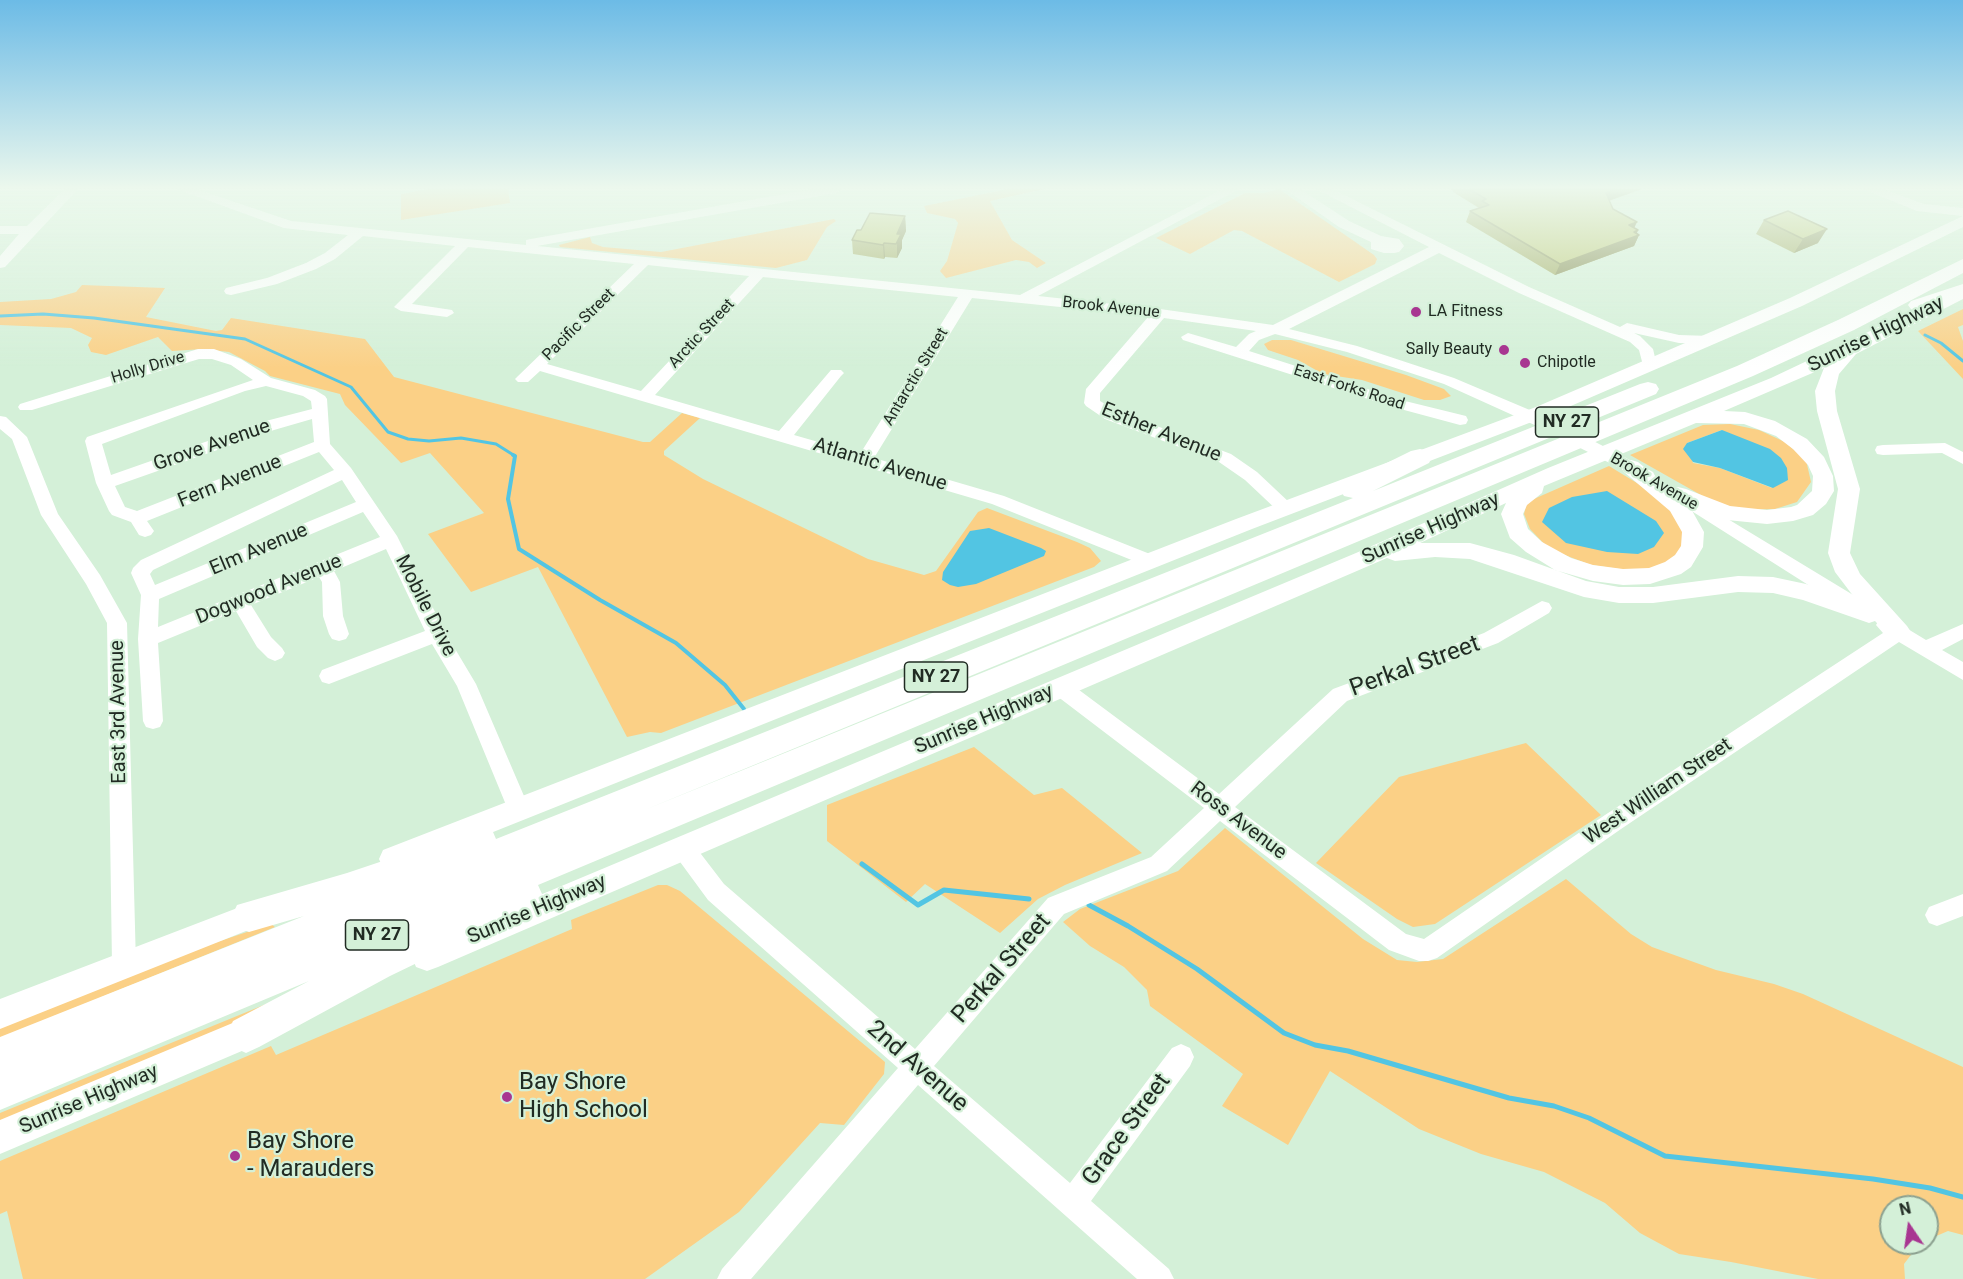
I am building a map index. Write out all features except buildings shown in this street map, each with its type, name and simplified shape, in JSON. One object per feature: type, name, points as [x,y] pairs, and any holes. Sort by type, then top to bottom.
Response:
[{"type":"highway","name":"Sunrise Highway","points":[[0,1056],[709,769],[1157,573],[1727,357],[1833,310],[1956,249]]},
{"type":"highway","name":"Sunrise Highway","points":[[0,1091],[1800,346],[1963,266]]},
{"type":"highway","points":[[1800,346],[1860,328],[1935,298],[1963,291]]},
{"type":"highway","points":[[1157,573],[1247,540],[1420,457]]},
{"type":"highway","points":[[249,916],[347,888],[569,812],[709,769]]},
{"type":"highway","points":[[246,1034],[377,964],[644,840],[755,779]]},
{"type":"main road","name":"Sunrise Highway","points":[[0,1014],[519,810],[1157,573],[1285,508],[1543,411],[1845,280],[1908,249]]},
{"type":"main road","name":"Sunrise Highway","points":[[0,1137],[1364,559],[1555,473],[1769,386],[1849,350],[1963,291]]},
{"type":"main road","points":[[1849,350],[1830,373],[1825,391],[1827,411],[1849,489],[1839,553],[1843,566],[1852,580],[1899,632]]},
{"type":"main road","points":[[1671,424],[1728,417],[1768,425],[1795,440],[1810,453],[1820,467],[1824,481],[1821,495],[1814,504],[1799,512],[1777,517],[1735,515],[1678,494]]},
{"type":"main road","points":[[1555,473],[1514,505],[1512,514],[1514,524],[1522,538],[1547,556],[1583,571],[1613,577],[1650,576],[1666,571],[1683,561],[1692,547],[1693,532],[1689,521],[1678,506],[1631,467]]},
{"type":"main road","points":[[1364,559],[1422,550],[1458,550],[1492,557],[1573,585],[1607,593],[1653,595],[1761,583],[1796,589],[1869,614]]},
{"type":"street","points":[[0,264],[14,249]]},
{"type":"street","points":[[231,291],[272,281],[311,266],[339,249]]},
{"type":"street","points":[[447,313],[401,307],[459,249]]},
{"type":"street","name":"Brook Avenue","points":[[535,249],[1160,313],[1273,329],[1374,356],[1431,374],[1504,404],[1631,467],[1963,672]]},
{"type":"street","points":[[1022,299],[1119,249]]},
{"type":"street","points":[[1418,249],[1419,258]]},
{"type":"street","points":[[1239,352],[1254,336],[1312,311],[1437,249]]},
{"type":"street","points":[[1439,249],[1638,341],[1647,352],[1649,366]]},
{"type":"street","name":"Pacific Street","points":[[606,385],[538,366],[645,261]]},
{"type":"street","points":[[1394,269],[1436,261],[1472,264]]},
{"type":"street","name":"Arctic Street","points":[[645,396],[759,273]]},
{"type":"street","name":"Antarctic Street","points":[[865,460],[967,294]]},
{"type":"street","points":[[1312,311],[1314,324],[1321,332],[1374,356]]},
{"type":"street","points":[[1571,311],[1670,338],[1710,340]]},
{"type":"street","name":"Esther Avenue","points":[[1160,313],[1092,392],[1092,403],[1111,415],[1225,458],[1251,476],[1285,508]]},
{"type":"street","name":"East Forks Road","points":[[1188,337],[1399,404],[1460,420]]},
{"type":"street","name":"Holly Drive","points":[[26,407],[198,354],[214,354],[236,362],[266,381],[309,393],[319,399],[320,412]]},
{"type":"street","points":[[523,380],[538,366]]},
{"type":"street","points":[[784,436],[836,373]]},
{"type":"street","points":[[105,483],[93,441],[239,388],[266,381]]},
{"type":"street","name":"Atlantic Avenue","points":[[606,385],[998,500],[1157,573]]},
{"type":"street","points":[[320,412],[322,445]]},
{"type":"street","name":"Grove Avenue","points":[[105,483],[268,426],[320,412]]},
{"type":"street","name":"East 3rd Avenue","points":[[0,421],[19,437],[50,515],[93,580],[117,623],[124,965]]},
{"type":"street","name":"Mobile Drive","points":[[322,445],[345,472],[391,540],[436,634],[466,684],[519,810]]},
{"type":"street","name":"Fern Avenue","points":[[105,483],[118,511],[141,525],[322,445]]},
{"type":"street","points":[[1882,450],[1945,448],[1963,459]]},
{"type":"street","points":[[153,721],[148,639],[150,595],[140,573],[147,565],[345,472]]},
{"type":"street","name":"Elm Avenue","points":[[150,595],[367,504]]},
{"type":"street","name":"Dogwood Avenue","points":[[148,639],[391,540]]},
{"type":"street","points":[[323,568],[331,582],[333,616],[339,634]]},
{"type":"street","points":[[240,602],[264,642],[275,653]]},
{"type":"street","name":"Perkal Street","points":[[732,1279],[1056,906],[1160,864],[1340,694],[1491,638],[1542,608]]},
{"type":"street","points":[[1925,649],[1963,631]]},
{"type":"street","name":"West William Street","points":[[1419,950],[1428,950],[1613,822],[1899,632]]},
{"type":"street","points":[[329,676],[436,634]]},
{"type":"street","name":"Ross Avenue","points":[[1060,687],[1398,942],[1419,950]]},
{"type":"street","name":"2nd Avenue","points":[[683,848],[716,892],[1159,1279]]},
{"type":"street","points":[[1937,915],[1963,905]]},
{"type":"street","name":"Grace Street","points":[[1073,1203],[1181,1057]]},
{"type":"shaded area","points":[[577,249],[661,252],[678,249],[814,249],[807,260],[776,268]]},
{"type":"shaded area","points":[[951,249],[1025,249],[1046,263],[1037,268],[1029,262],[1016,260],[946,278],[940,271],[947,261]]},
{"type":"shaded area","points":[[1179,249],[1200,249],[1190,254]]},
{"type":"shaded area","points":[[1276,249],[1365,249],[1377,259],[1375,264],[1339,282]]},
{"type":"shaded area","points":[[82,285],[165,288],[146,317],[216,331],[222,330],[231,318],[365,339],[394,377],[643,442],[650,442],[682,413],[700,418],[664,451],[664,455],[703,479],[868,559],[924,575],[936,571],[978,512],[987,508],[1090,548],[1101,561],[1094,567],[661,733],[650,732],[627,737],[538,567],[471,592],[428,534],[484,513],[430,453],[401,463],[345,405],[340,394],[270,376],[229,352],[203,349],[172,351],[158,337],[106,355],[91,352],[88,345],[92,338],[71,328],[0,325],[0,302],[51,299],[76,292]]},
{"type":"shaded area","points":[[1963,309],[1963,325],[1958,327],[1963,341],[1963,379],[1918,331]]},
{"type":"shaded area","points":[[1272,340],[1291,340],[1406,375],[1444,389],[1451,396],[1440,400],[1424,400],[1362,380],[1323,374],[1298,360],[1268,350],[1264,344]]},
{"type":"shaded area","points":[[1730,424],[1759,430],[1785,442],[1806,460],[1811,482],[1797,502],[1775,509],[1740,510],[1708,499],[1630,455],[1703,425]],"holes":[[[1722,430],[1772,488],[1720,468],[1693,463],[1687,443]]]},
{"type":"shaded area","points":[[1609,466],[1655,494],[1683,522],[1687,547],[1663,567],[1634,571],[1591,565],[1549,549],[1530,529],[1524,514],[1527,502]]},
{"type":"shaded area","points":[[1526,743],[1601,815],[1435,924],[1413,927],[1397,919],[1316,863],[1399,777]]},
{"type":"shaded area","points":[[974,747],[1034,795],[1062,788],[1142,853],[1065,885],[1038,899],[1000,933],[925,884],[906,902],[827,841],[827,805]]},
{"type":"shaded area","points":[[1225,828],[1363,939],[1397,960],[1417,962],[1443,959],[1566,879],[1631,934],[1652,947],[1716,970],[1774,984],[1803,994],[1963,1067],[1963,1235],[1948,1231],[1939,1235],[1939,1195],[1879,1195],[1879,1255],[1911,1255],[1904,1264],[1905,1279],[1818,1279],[1679,1254],[1640,1233],[1605,1203],[1544,1172],[1481,1154],[1419,1129],[1330,1071],[1288,1145],[1222,1106],[1243,1074],[1150,1006],[1147,990],[1124,967],[1090,946],[1063,922],[1080,909],[1178,871]]},
{"type":"shaded area","name":"Bay Shore High School","points":[[658,885],[667,885],[680,891],[885,1062],[884,1074],[844,1125],[820,1123],[739,1212],[645,1279],[23,1279],[7,1211],[0,1214],[0,1161],[271,1046],[276,1055],[572,929],[571,920]]},
{"type":"shaded area","points":[[271,924],[275,927],[0,1038],[0,1027],[175,956]]},
{"type":"shaded area","points":[[320,982],[320,988],[0,1125],[0,1113]]},
{"type":"water","points":[[1722,430],[1770,449],[1781,458],[1787,468],[1788,480],[1773,488],[1720,468],[1693,462],[1683,449],[1687,443]]},
{"type":"water","points":[[1607,491],[1656,521],[1664,533],[1654,547],[1638,554],[1607,552],[1566,543],[1542,522],[1549,508],[1572,497]]},
{"type":"water","points":[[989,528],[1041,548],[1046,551],[1044,556],[976,584],[958,587],[942,580],[943,572],[970,531]]},
{"type":"waterway","points":[[0,316],[43,314],[94,318],[245,339],[351,387],[388,432],[408,439],[429,441],[461,438],[496,444],[515,456]]},
{"type":"waterway","points":[[1925,335],[1941,343],[1963,361]]},
{"type":"waterway","points":[[515,456],[508,499],[519,549],[600,600],[676,643],[725,685],[744,709]]},
{"type":"waterway","points":[[862,864],[918,905],[944,890],[1029,899]]},
{"type":"waterway","points":[[1089,905],[1128,926],[1197,969],[1284,1033],[1315,1045],[1348,1051],[1509,1098],[1554,1106],[1589,1118],[1665,1156],[1873,1179],[1930,1188],[1963,1197]]},
{"type":"place","name":"LA Fitness","points":[[1416,312]]},
{"type":"place","name":"Sally Beauty","points":[[1504,350]]},
{"type":"place","name":"Chipotle","points":[[1525,363]]},
{"type":"place","name":"Bay Shore High School","points":[[507,1097]]},
{"type":"place","name":"Bay Shore - Marauders","points":[[235,1156]]}]
